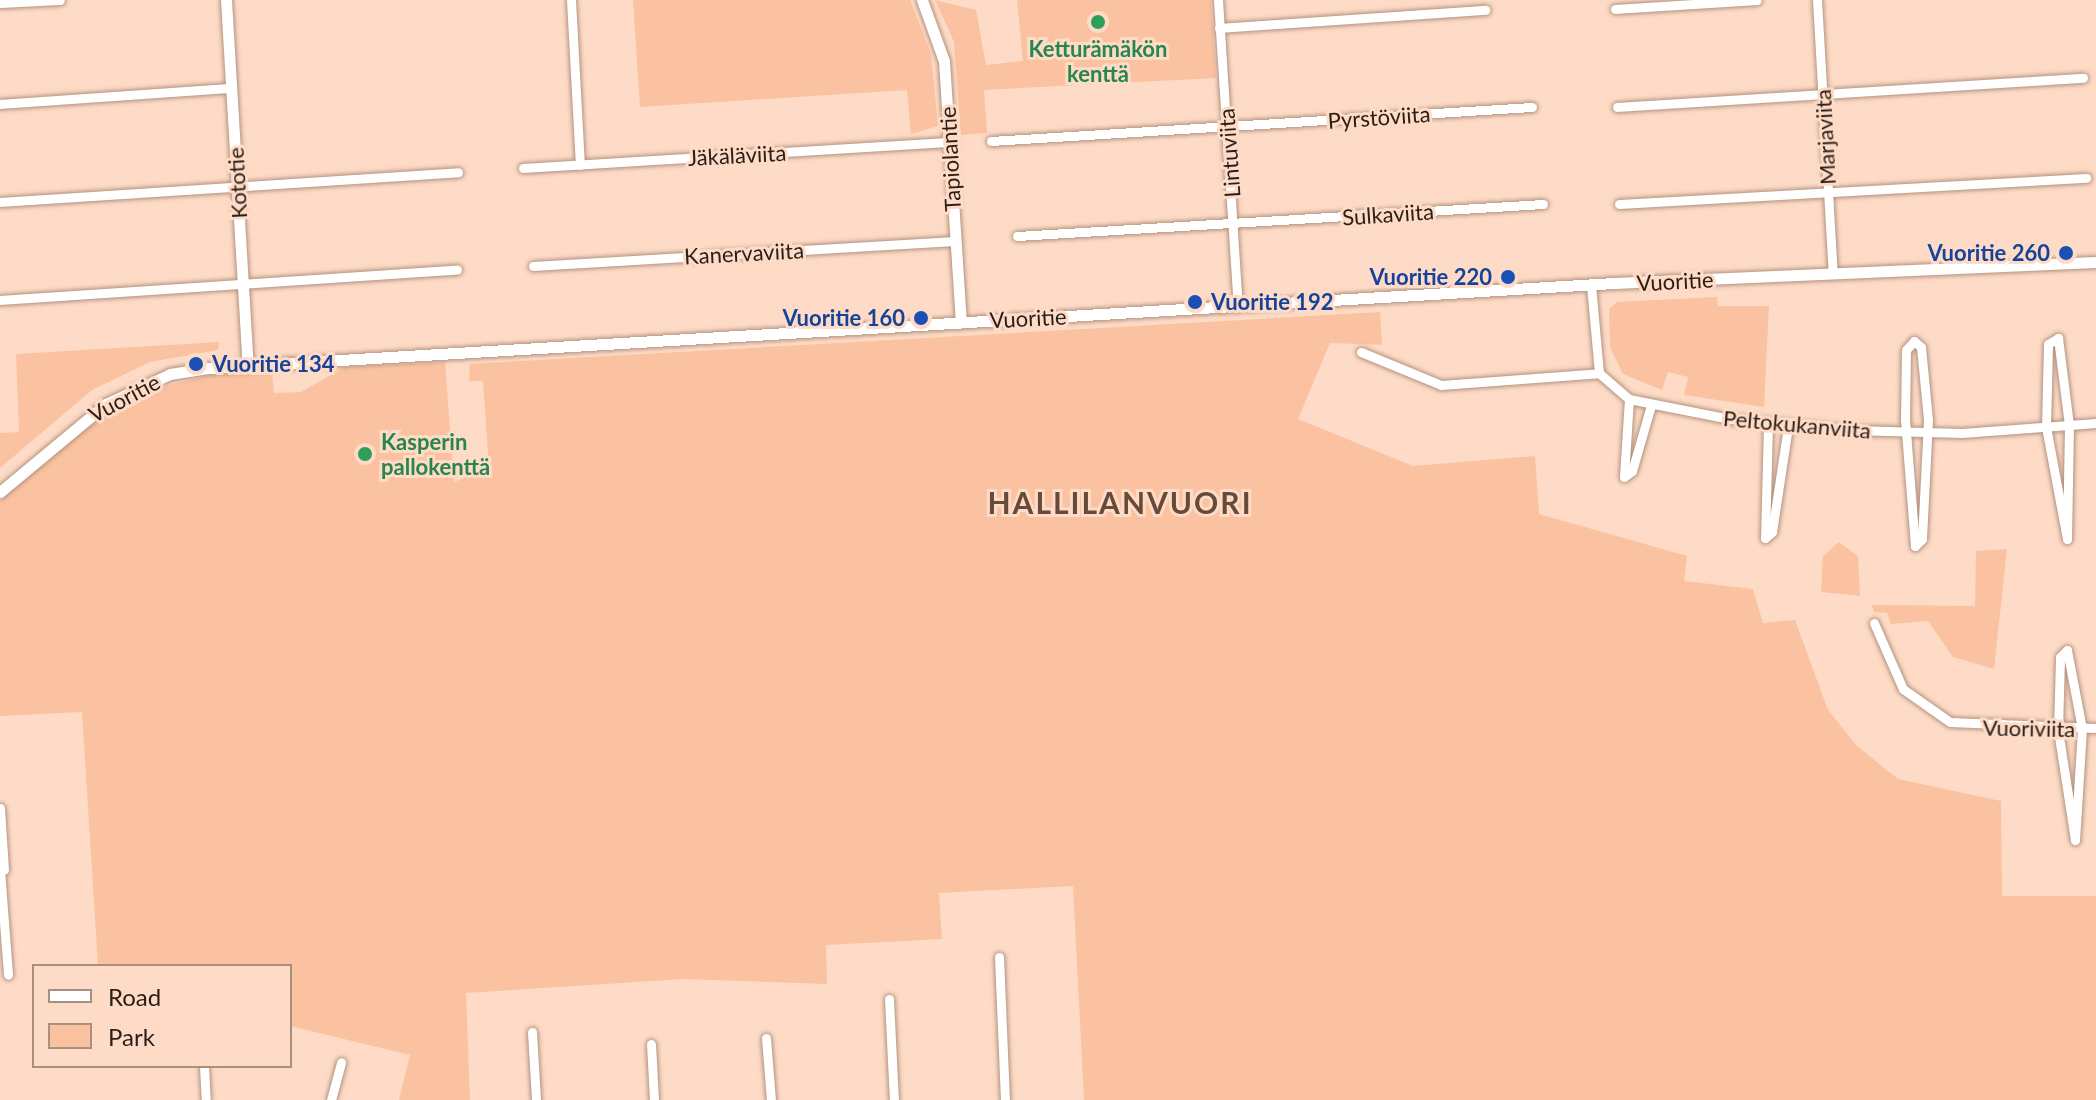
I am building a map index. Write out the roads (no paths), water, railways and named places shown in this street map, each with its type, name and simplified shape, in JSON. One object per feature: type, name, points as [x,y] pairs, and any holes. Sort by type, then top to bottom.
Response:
[{"type":"street","points":[[0,3],[60,0]]},
{"type":"street","name":"Kototie","points":[[226,0],[248,366]]},
{"type":"street","points":[[571,0],[580,165]]},
{"type":"street","name":"Tapiolantie","points":[[922,0],[944,61],[961,322]]},
{"type":"street","name":"Lintuviita","points":[[1218,0],[1238,306]]},
{"type":"street","points":[[1615,9],[1757,0]]},
{"type":"street","name":"Marjaviita","points":[[1817,0],[1833,274]]},
{"type":"street","points":[[1219,28],[1485,10]]},
{"type":"street","points":[[1617,107],[2083,78]]},
{"type":"street","points":[[0,104],[231,88]]},
{"type":"street","name":"Pyrstöviita","points":[[991,141],[1532,107]]},
{"type":"street","name":"Jäkäläviita","points":[[523,168],[951,142]]},
{"type":"street","points":[[0,202],[458,172]]},
{"type":"street","points":[[1619,204],[2086,178]]},
{"type":"street","name":"Sulkaviita","points":[[1017,236],[1543,204]]},
{"type":"street","name":"Kanervaviita","points":[[533,266],[954,241]]},
{"type":"street","name":"Vuoritie","points":[[0,492],[78,423],[139,385],[170,374],[248,366],[1591,285],[2096,262]]},
{"type":"street","points":[[0,300],[457,270]]},
{"type":"street","points":[[1361,352],[1441,385],[1599,373],[1591,285]]},
{"type":"street","points":[[2058,338],[2069,425],[2067,539],[2060,533],[2046,427],[2048,344],[2058,338]]},
{"type":"street","points":[[1914,341],[1921,347],[1928,433],[1922,539],[1915,546],[1905,432],[1906,350],[1914,341]]},
{"type":"street","name":"Peltokukanviita","points":[[1599,373],[1629,399],[1768,424],[1928,433],[2096,423]]},
{"type":"street","points":[[1629,399],[1624,477],[1632,471],[1651,405]]},
{"type":"street","points":[[1768,424],[1765,538],[1772,532],[1788,426]]},
{"type":"street","name":"Vuoriviita","points":[[1874,623],[1889,667],[1926,710],[1978,729],[2096,728]]},
{"type":"street","points":[[2067,650],[2082,729],[2075,840],[2058,730],[2060,657],[2067,650]]},
{"type":"street","points":[[0,808],[8,975]]},
{"type":"street","points":[[999,957],[1005,1100]]},
{"type":"street","points":[[889,999],[894,1100]]},
{"type":"street","points":[[532,1032],[536,1100]]},
{"type":"street","points":[[766,1038],[771,1100]]},
{"type":"street","points":[[651,1044],[654,1100]]},
{"type":"street","points":[[331,1100],[341,1062]]},
{"type":"street","points":[[204,1068],[206,1100]]},
{"type":"place","name":"Ketturämäkön kenttä","points":[[1098,22]]},
{"type":"place","name":"Vuoritie 260","points":[[2066,253]]},
{"type":"place","name":"Vuoritie 220","points":[[1508,277]]},
{"type":"place","name":"Vuoritie 192","points":[[1195,302]]},
{"type":"place","name":"Vuoritie 160","points":[[921,318]]},
{"type":"place","name":"Vuoritie 134","points":[[196,364]]},
{"type":"place","name":"Kasperin pallokenttä","points":[[365,454]]},
{"type":"district","name":"HALLILANVUORI","points":[[1120,502]]}]
